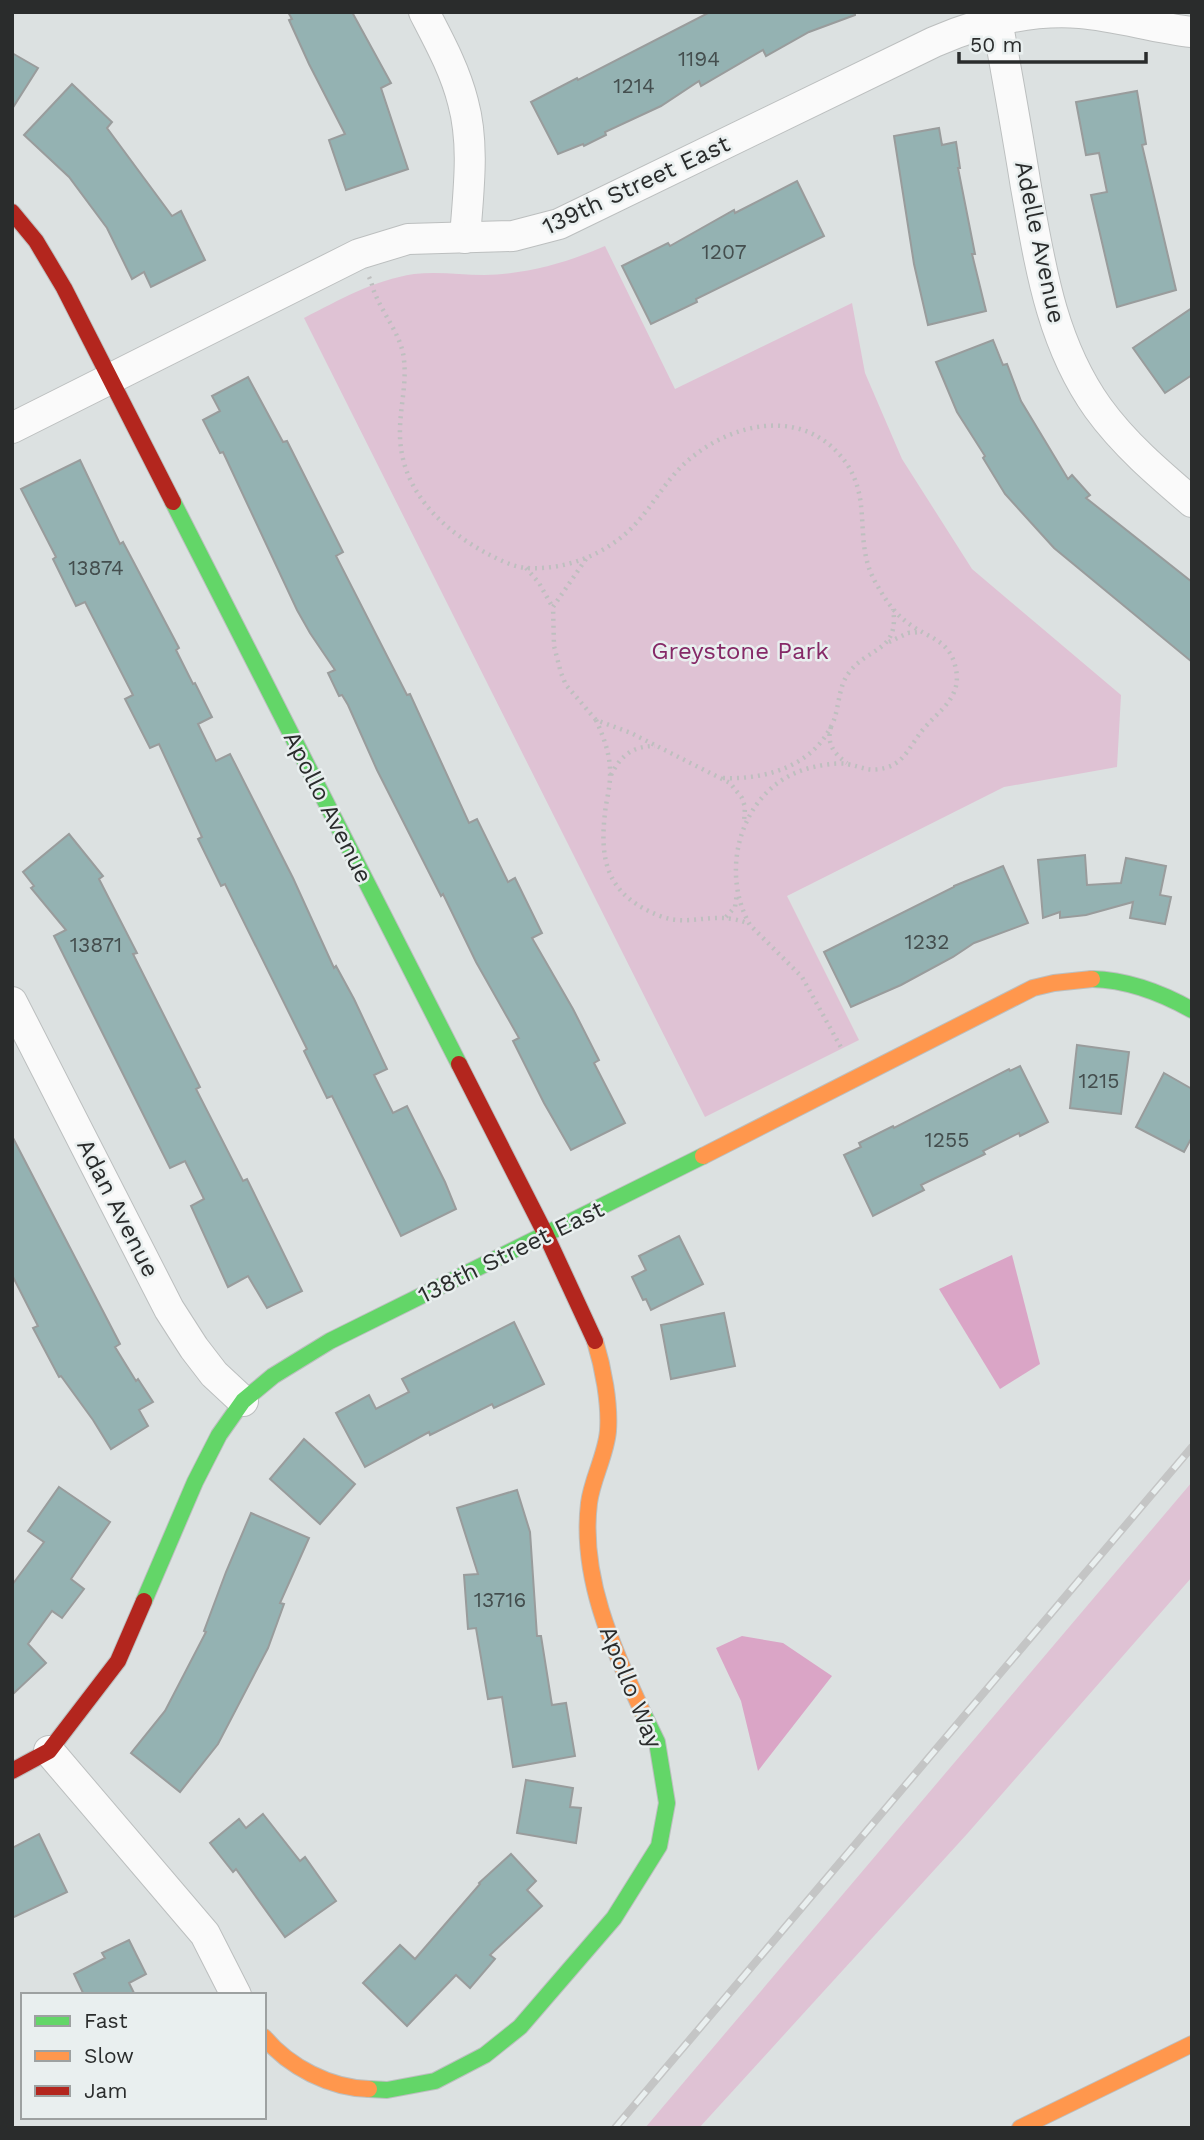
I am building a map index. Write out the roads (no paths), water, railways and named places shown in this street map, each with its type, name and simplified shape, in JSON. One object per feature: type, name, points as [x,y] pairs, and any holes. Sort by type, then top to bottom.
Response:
[{"type":"street","points":[[424,12],[458,83],[468,125],[470,168],[465,238]]},
{"type":"street","name":"139th Street East","points":[[12,428],[359,254],[408,239],[513,236],[559,224],[934,42],[997,20],[1024,15],[1079,13],[1192,32]]},
{"type":"street","name":"Adelle Avenue","points":[[997,20],[1041,270],[1056,327],[1081,381],[1115,430],[1135,452],[1192,502]]},
{"type":"street","name":"Apollo Avenue","points":[[12,212],[51,264],[546,1235]]},
{"type":"street","name":"138th Street East","points":[[12,1771],[49,1751],[118,1661],[195,1482],[219,1435],[243,1401],[273,1376],[330,1341],[546,1235],[1033,988],[1074,979],[1116,980],[1156,990],[1192,1010]]},
{"type":"street","name":"Adan Avenue","points":[[12,1002],[169,1309],[214,1374],[243,1401]]},
{"type":"street","name":"Apollo Way","points":[[266,2039],[307,2073],[351,2089],[387,2090],[435,2081],[485,2055],[520,2027],[614,1918],[659,1846],[667,1803],[657,1742],[611,1644],[598,1604],[589,1547],[589,1503],[608,1431],[603,1368],[594,1338],[546,1235]]},
{"type":"street","points":[[49,1751],[205,1934],[235,1993]]},
{"type":"street","points":[[1020,2128],[1192,2045]]},
{"type":"railway","points":[[615,2128],[1192,1447]]},
{"type":"park label","name":"Greystone Park","points":[[740,651]]}]
